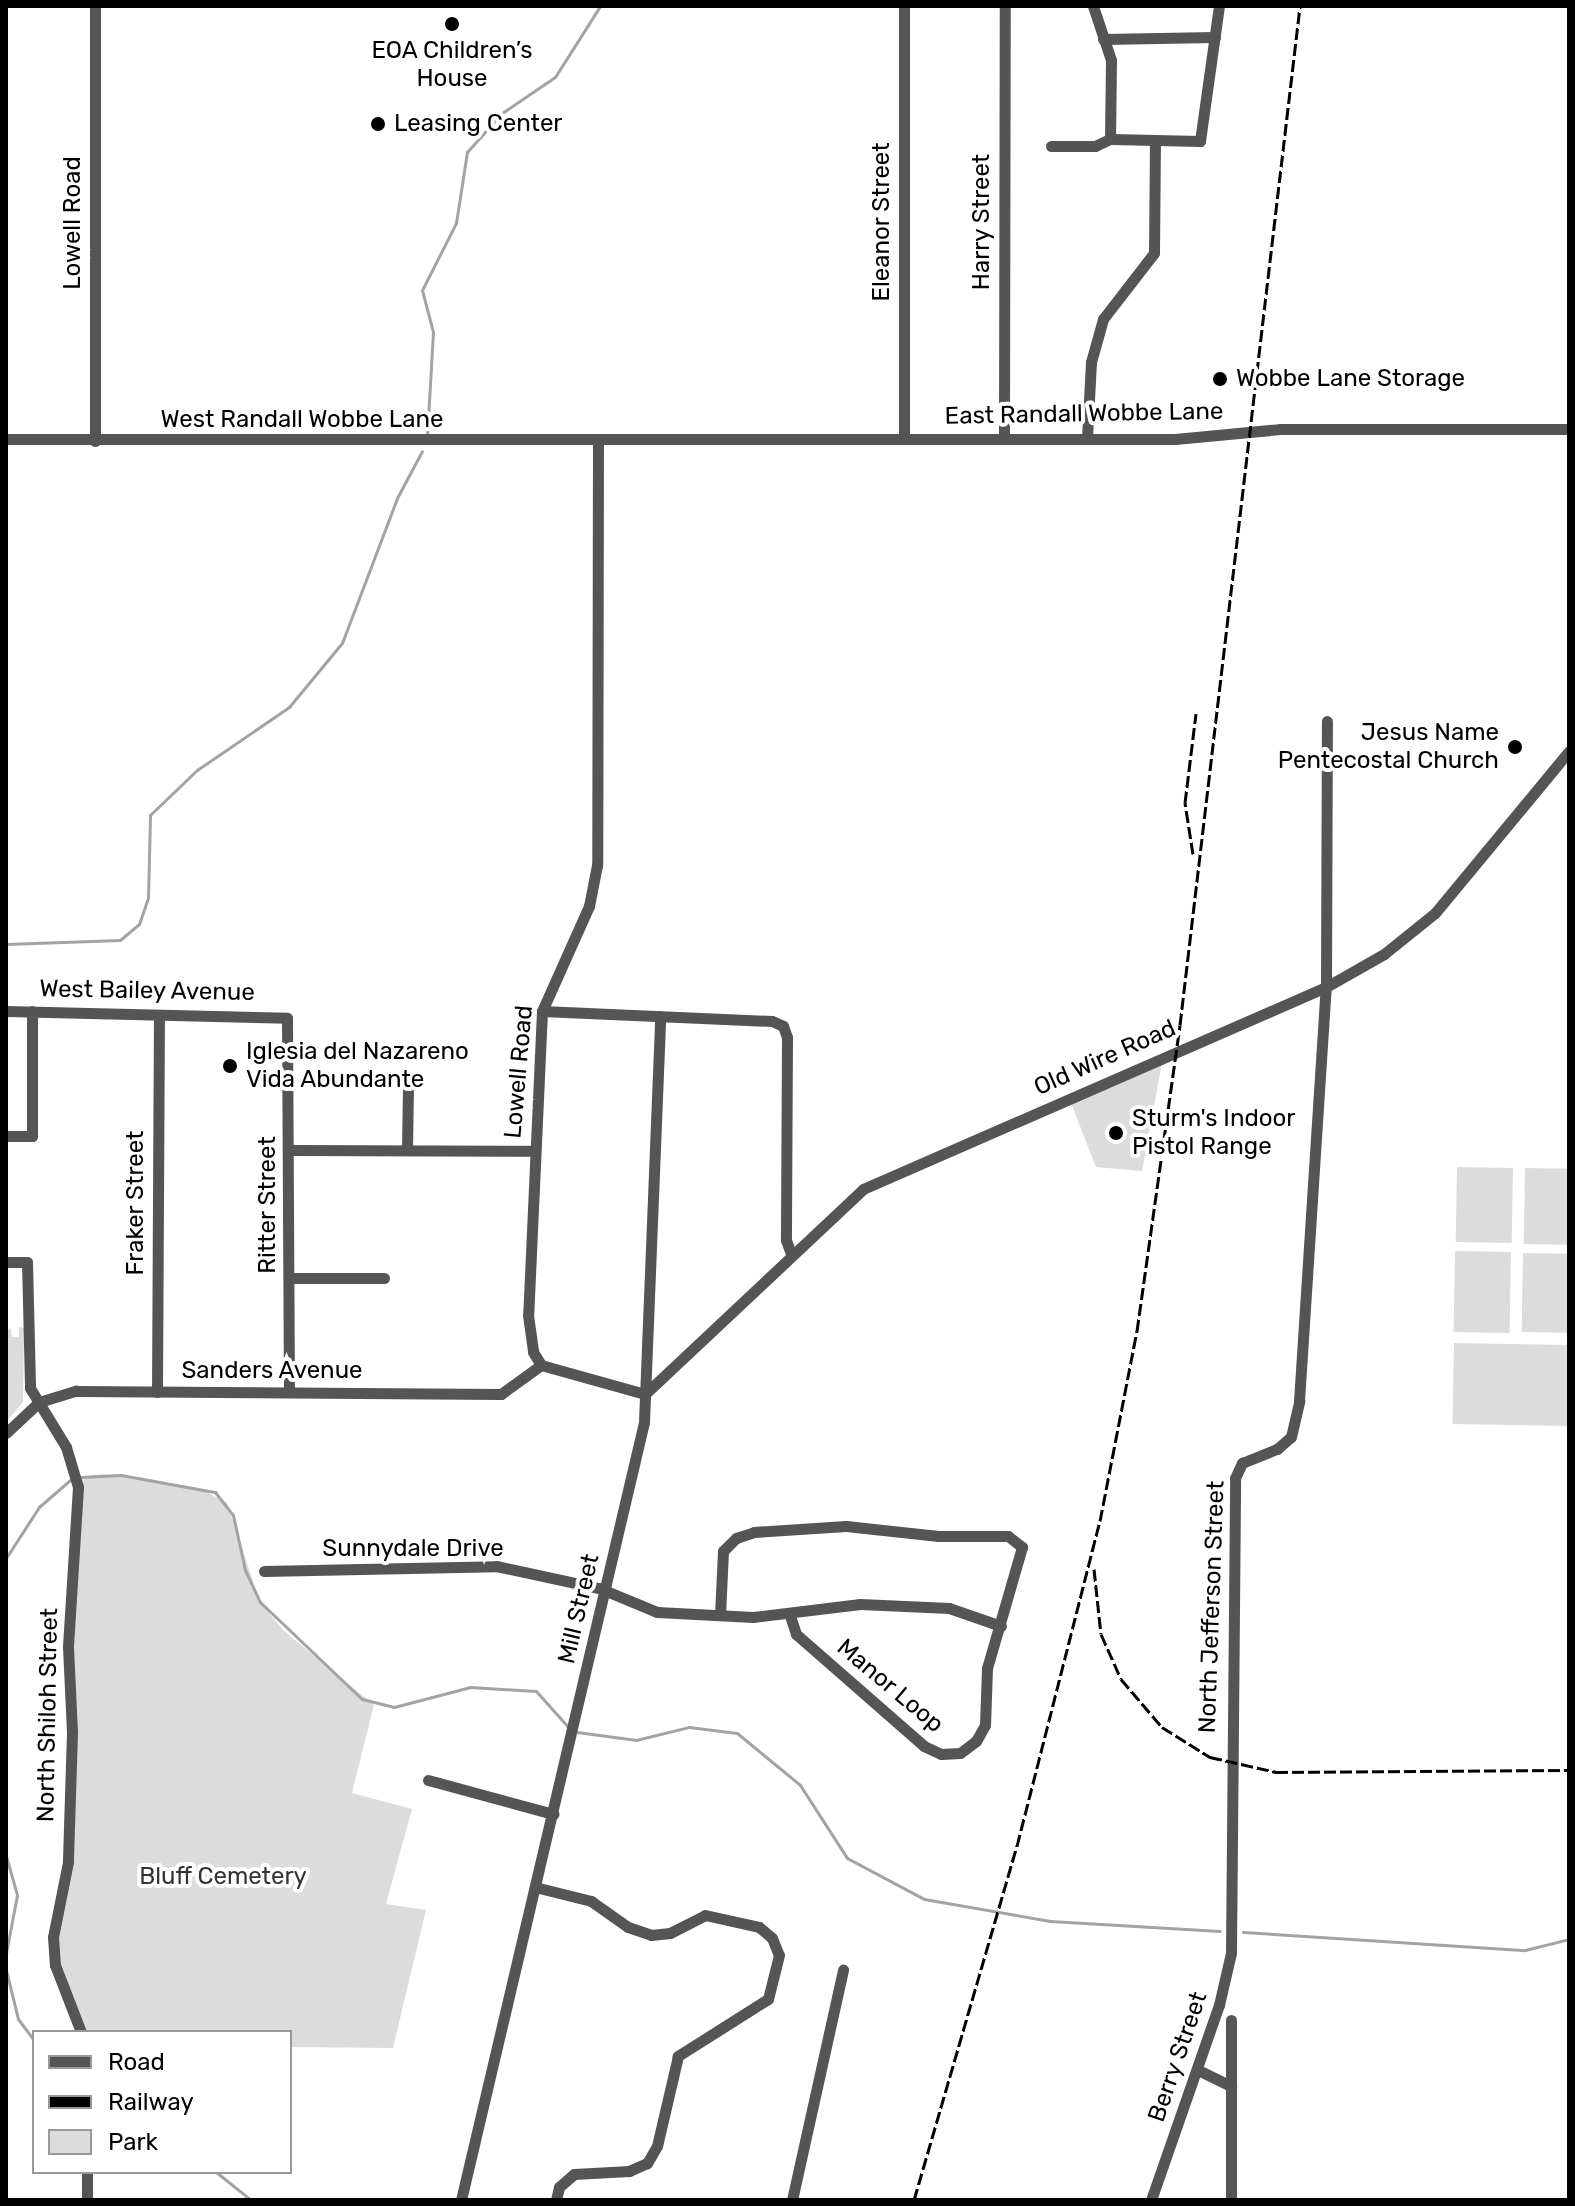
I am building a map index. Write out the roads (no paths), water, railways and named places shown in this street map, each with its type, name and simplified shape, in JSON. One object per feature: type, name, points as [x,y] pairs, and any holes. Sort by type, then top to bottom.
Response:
[{"type":"street","name":"Lowell Road","points":[[95,6],[95,441]]},
{"type":"street","name":"Eleanor Street","points":[[904,6],[904,438]]},
{"type":"street","name":"Harry Street","points":[[1004,438],[1005,6]]},
{"type":"street","points":[[1093,6],[1111,60],[1110,139]]},
{"type":"street","points":[[1051,146],[1095,146],[1110,139],[1155,142],[1202,139],[1219,6]]},
{"type":"street","points":[[1103,39],[1215,37]]},
{"type":"street","points":[[1087,438],[1091,362],[1103,319],[1121,290],[1149,266],[1154,253],[1155,142]]},
{"type":"street","name":"East Randall Wobbe Lane","points":[[598,442],[904,438],[1175,439],[1280,429],[1569,429]]},
{"type":"street","name":"West Randall Wobbe Lane","points":[[6,439],[598,442]]},
{"type":"street","name":"Lowell Road","points":[[541,1365],[533,1352],[528,1315],[542,1011],[589,906],[597,865],[598,442]]},
{"type":"street","name":"North Jefferson Street","points":[[1231,1925],[1235,1478],[1242,1463],[1284,1445],[1295,1427],[1326,987],[1327,721]]},
{"type":"street","name":"Old Wire Road","points":[[645,1394],[863,1189],[1326,987],[1384,954],[1435,913],[1569,751]]},
{"type":"street","name":"West Bailey Avenue","points":[[6,1011],[287,1018]]},
{"type":"street","points":[[6,1136],[32,1136],[32,1011]]},
{"type":"street","points":[[542,1011],[783,1026],[786,1240],[791,1254]]},
{"type":"street","name":"Fraker Street","points":[[157,1392],[159,1015]]},
{"type":"street","name":"Mill Street","points":[[461,2200],[644,1422],[660,1016]]},
{"type":"street","name":"Ritter Street","points":[[287,1018],[289,1392]]},
{"type":"street","points":[[407,1150],[408,1087]]},
{"type":"street","points":[[290,1150],[534,1151]]},
{"type":"street","name":"North Shiloh Street","points":[[6,1262],[27,1262],[30,1388],[66,1447],[78,1487],[68,1647],[68,1862],[53,1937],[55,1965],[80,2030]]},
{"type":"street","points":[[289,1278],[384,1278]]},
{"type":"street","points":[[541,1365],[645,1394]]},
{"type":"street","name":"Sanders Avenue","points":[[6,1433],[39,1402],[76,1391],[501,1394],[541,1365]]},
{"type":"street","name":"Manor Loop","points":[[720,1615],[721,1560],[736,1538],[800,1526],[846,1526],[938,1536],[1008,1536],[1021,1543],[1022,1553],[987,1668],[981,1733],[960,1753],[941,1754],[924,1746],[803,1641],[789,1613]]},
{"type":"street","name":"Sunnydale Drive","points":[[264,1571],[496,1566],[606,1592],[644,1610],[720,1615],[789,1613],[860,1604],[936,1607],[1001,1626]]},
{"type":"street","points":[[428,1780],[553,1814]]},
{"type":"street","points":[[535,1887],[591,1901],[628,1927],[651,1935],[670,1933],[705,1915],[729,1919],[767,1932],[779,1955],[768,1999],[678,2056],[657,2146],[647,2163],[629,2171],[574,2174],[559,2187],[556,2200]]},
{"type":"street","name":"Berry Street","points":[[1151,2200],[1228,1978],[1231,1925]]},
{"type":"street","points":[[792,2200],[843,1970]]},
{"type":"street","points":[[1231,2020],[1231,2200]]},
{"type":"street","points":[[1198,2070],[1231,2086]]},
{"type":"street","points":[[87,2174],[87,2200]]},
{"type":"waterway","points":[[427,436],[433,332],[422,290],[456,223],[467,152],[502,113],[555,77],[600,6]]},
{"type":"waterway","points":[[6,944],[120,940],[139,924],[148,898],[150,815],[197,770],[289,707],[342,643],[397,498],[422,451]]},
{"type":"waterway","points":[[81,1477],[121,1475],[215,1492],[233,1515],[245,1570],[260,1602],[362,1699],[394,1707],[470,1687],[536,1691],[569,1728]]},
{"type":"waterway","points":[[6,1558],[39,1507],[70,1480]]},
{"type":"waterway","points":[[577,1732],[636,1740],[689,1727],[737,1733],[800,1785],[847,1858],[924,1899],[1050,1921],[1220,1931]]},
{"type":"waterway","points":[[6,1856],[17,1895],[6,1953]]},
{"type":"waterway","points":[[1243,1932],[1525,1950],[1569,1939]]},
{"type":"waterway","points":[[6,1970],[18,2019],[32,2037]]},
{"type":"waterway","points":[[218,2174],[251,2200]]},
{"type":"railway","points":[[914,2200],[1017,1846],[1100,1521],[1137,1331],[1180,1025],[1300,6]]},
{"type":"railway","points":[[1193,854],[1185,803],[1196,714]]},
{"type":"railway","points":[[1094,1569],[1101,1634],[1121,1679],[1162,1727],[1210,1757],[1276,1772],[1569,1770]]},
{"type":"place","name":"EOA Children’s House","points":[[452,24]]},
{"type":"place","name":"Leasing Center","points":[[378,124]]},
{"type":"place","name":"Wobbe Lane Storage","points":[[1220,379]]},
{"type":"place","name":"Jesus Name Pentecostal Church","points":[[1515,747]]},
{"type":"place","name":"Iglesia del Nazareno Vida Abundante","points":[[230,1066]]},
{"type":"place","name":"Sturm's Indoor Pistol Range","points":[[1116,1133]]},
{"type":"park label","name":"Bluff Cemetery","points":[[223,1877]]}]
